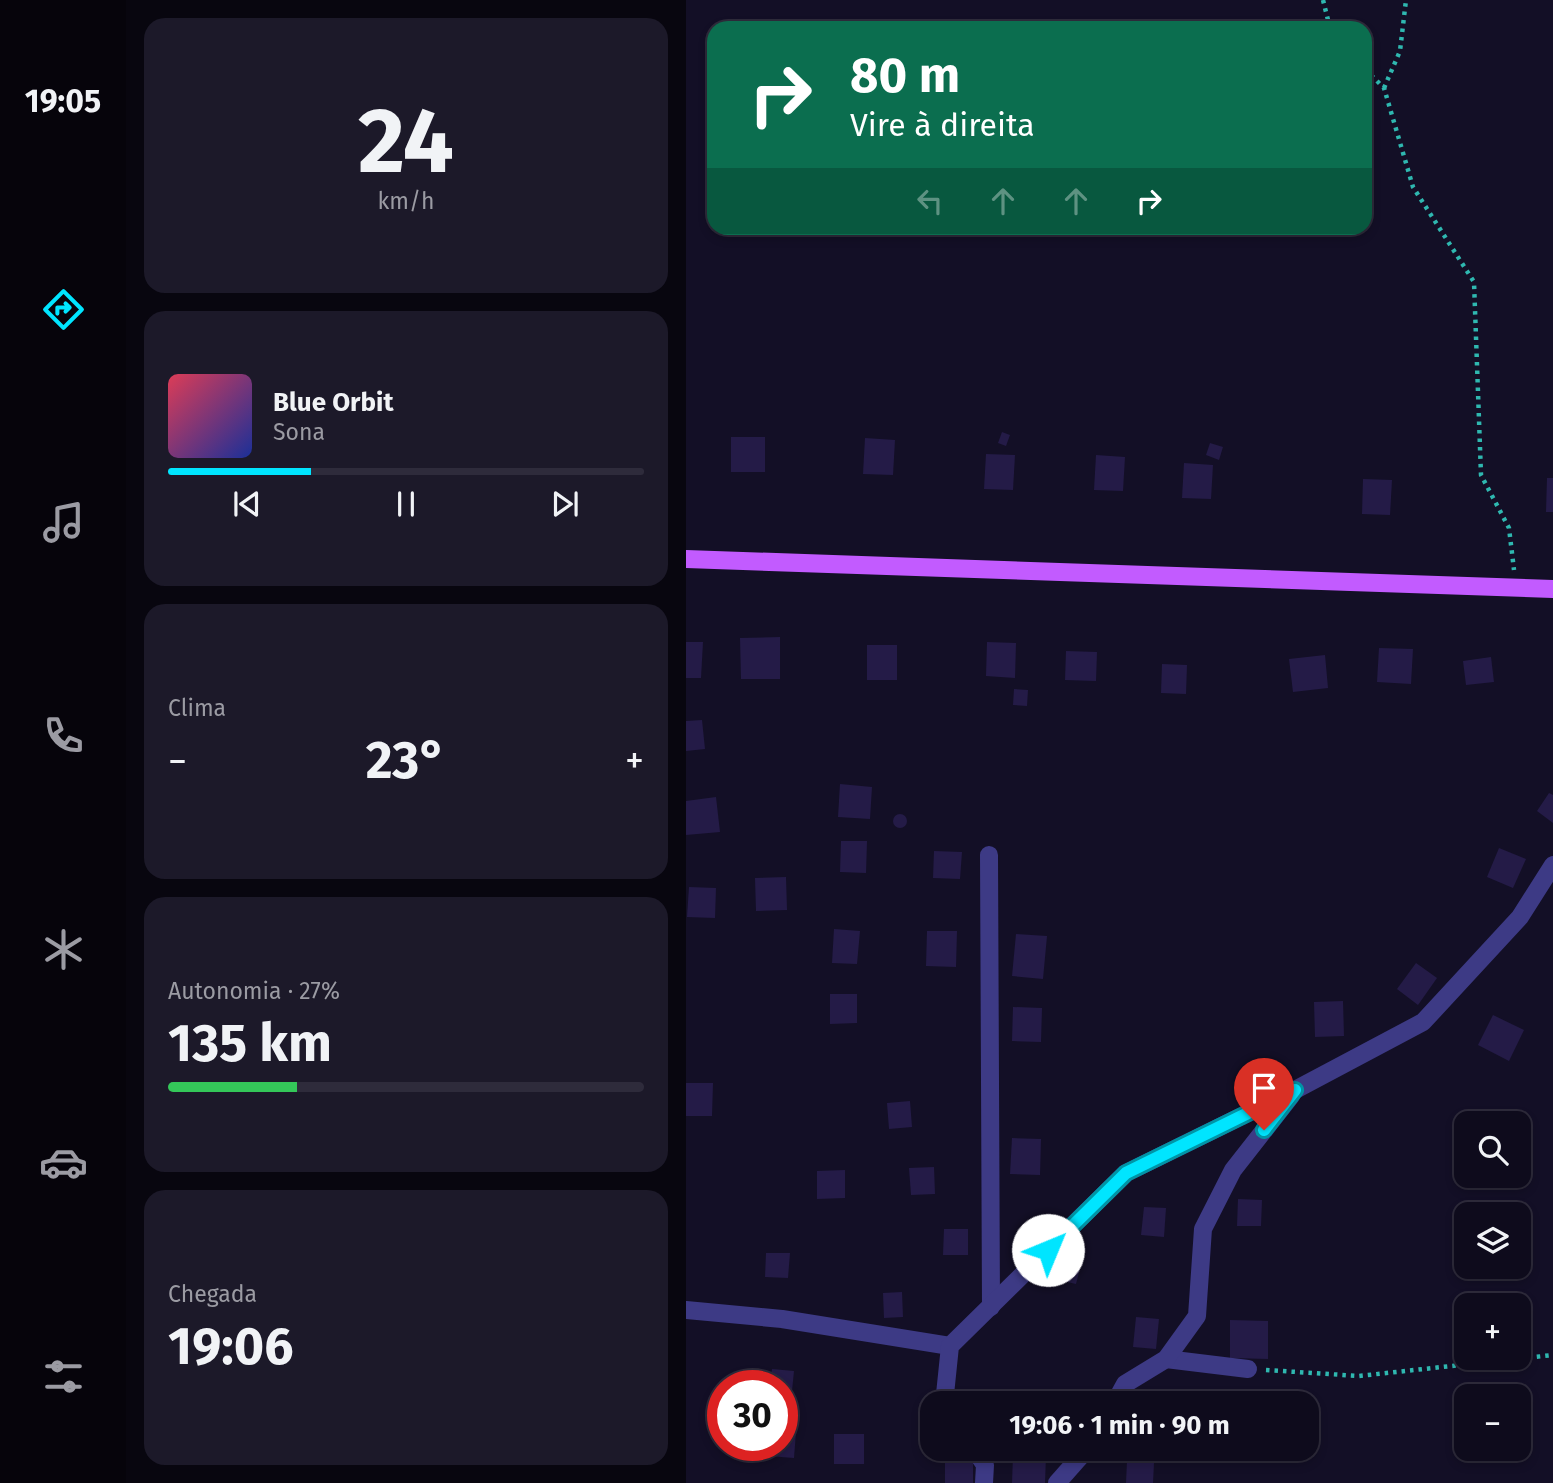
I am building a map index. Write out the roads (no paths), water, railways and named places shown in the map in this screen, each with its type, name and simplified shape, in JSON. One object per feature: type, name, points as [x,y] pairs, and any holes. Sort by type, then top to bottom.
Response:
[{"type":"main road","points":[[686,559],[1553,589]]},
{"type":"street","points":[[989,855],[990,1307]]},
{"type":"street","points":[[945,1391],[950,1346],[1126,1173],[1295,1090],[1423,1022],[1520,917],[1553,865]]},
{"type":"street","points":[[1121,1391],[1125,1384],[1166,1359],[1197,1316],[1203,1229],[1233,1170],[1295,1090]]},
{"type":"street","points":[[686,1310],[782,1320],[950,1346]]},
{"type":"street","points":[[1166,1359],[1248,1369]]},
{"type":"street","points":[[982,1461],[985,1465],[984,1483]]},
{"type":"street","points":[[1057,1483],[1076,1461]]}]
